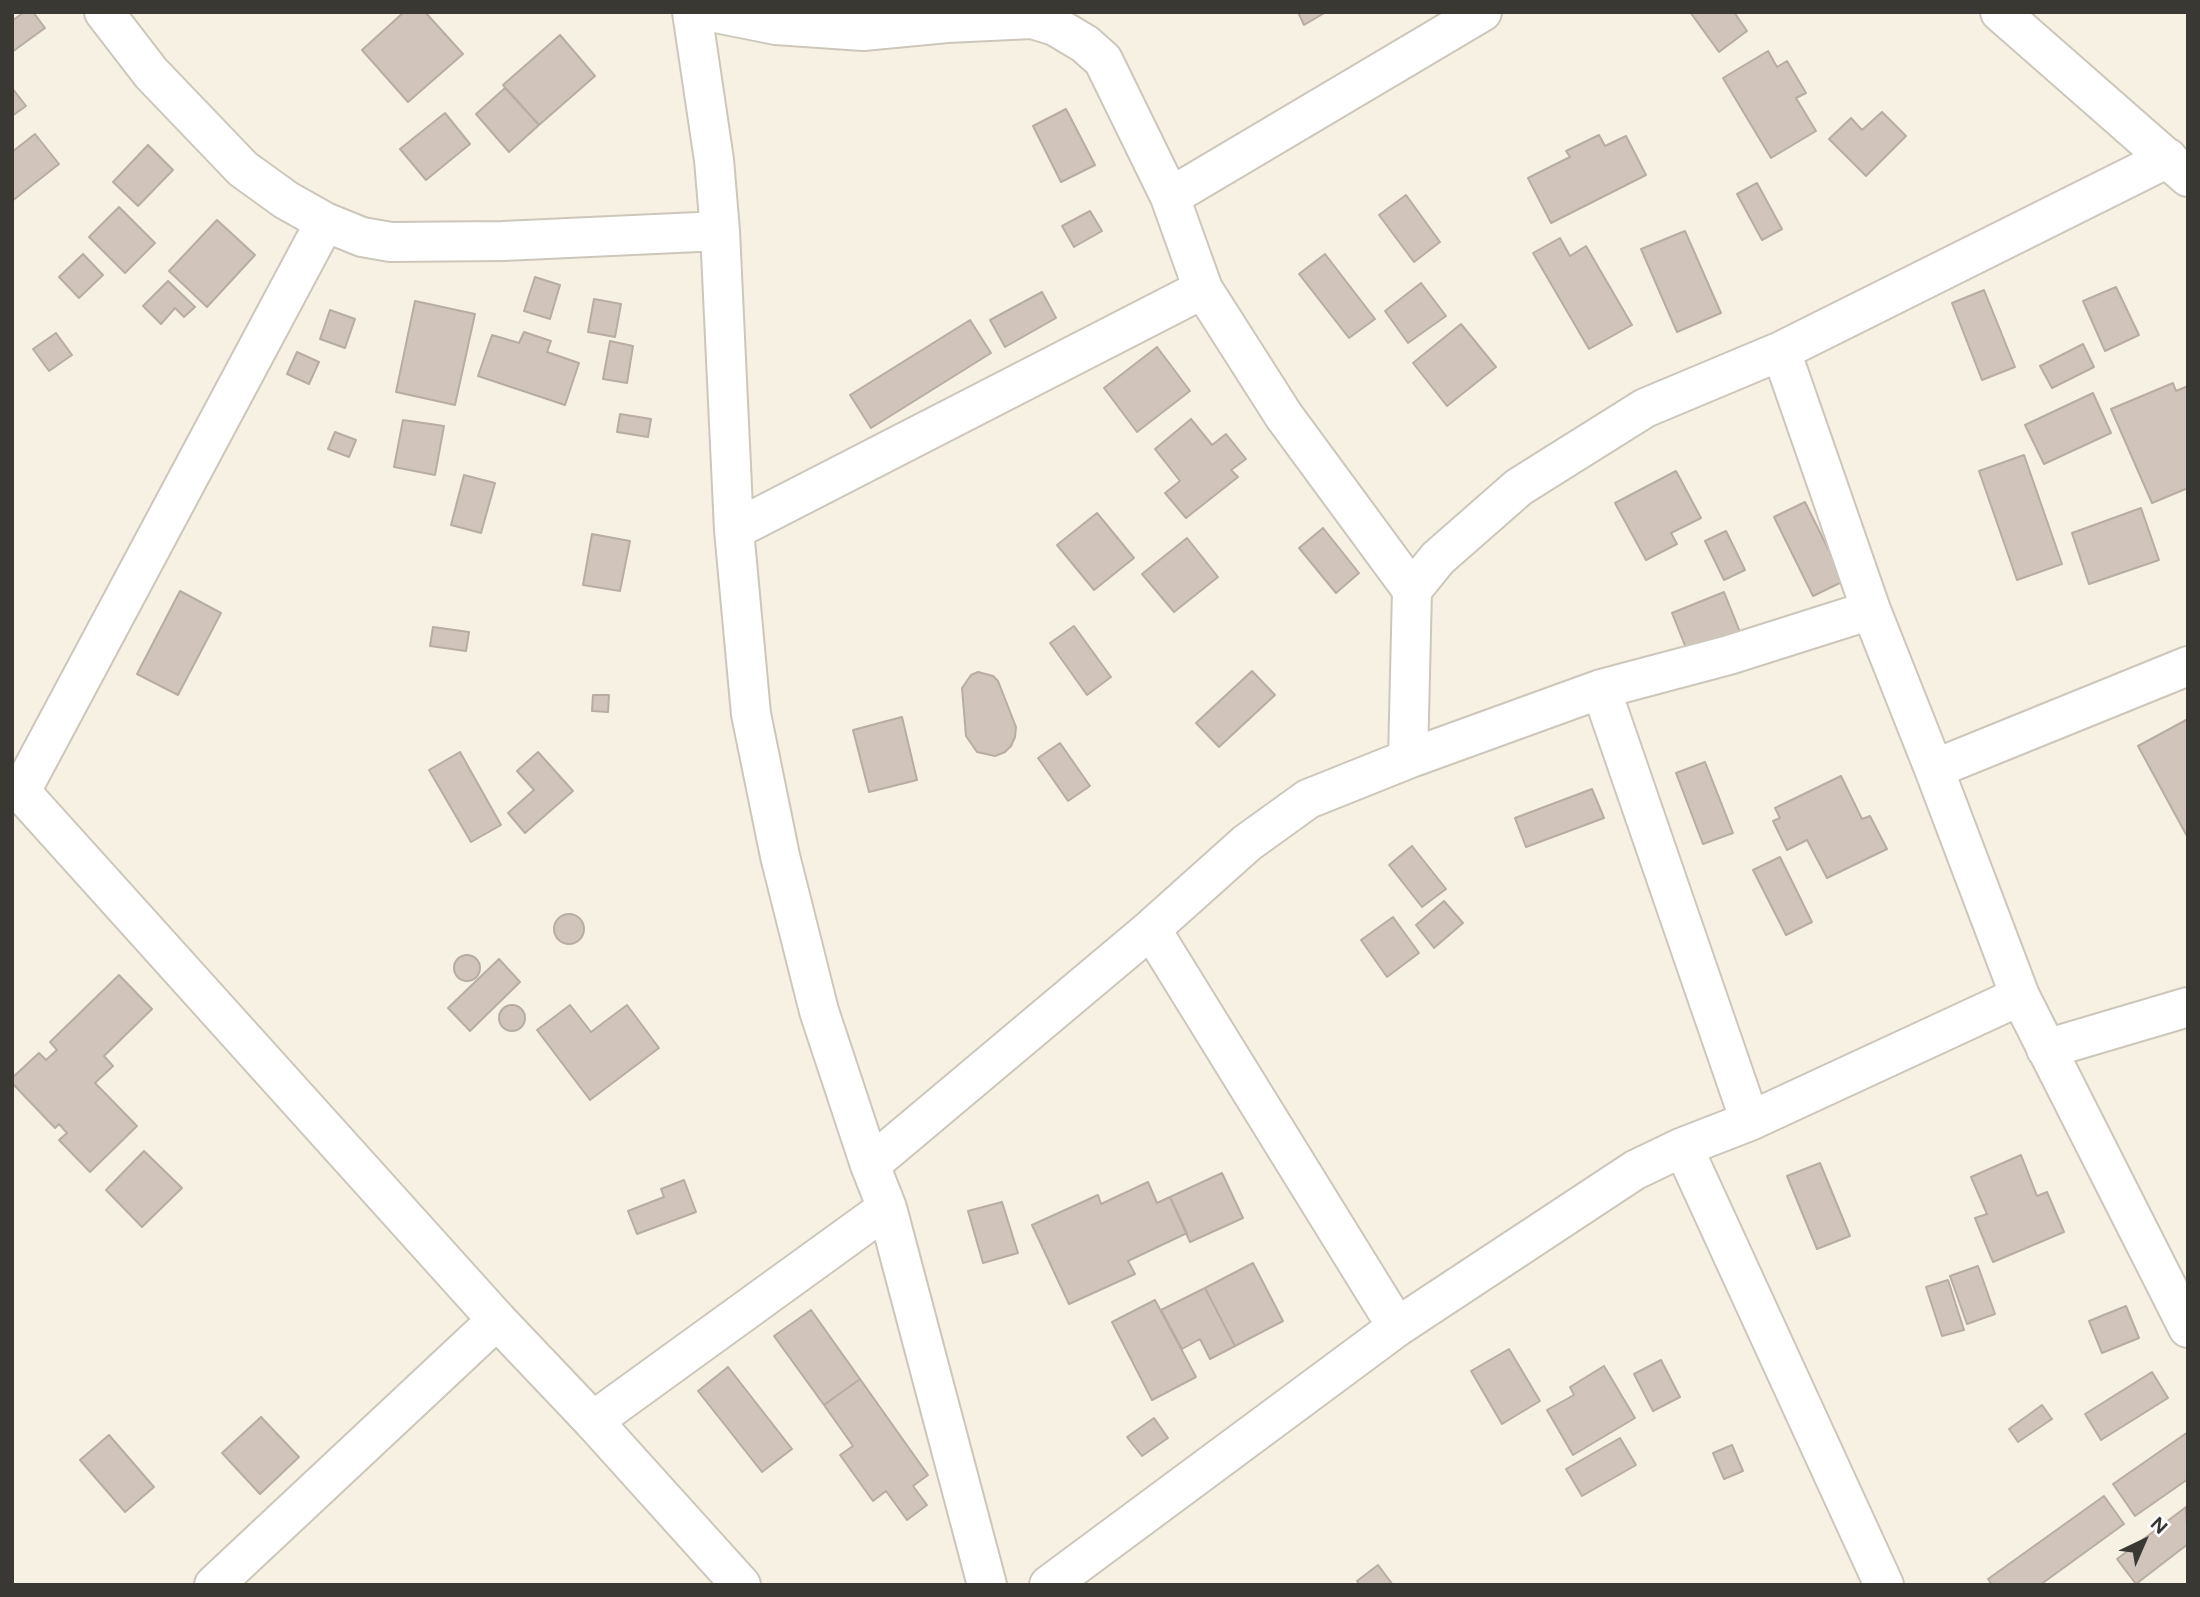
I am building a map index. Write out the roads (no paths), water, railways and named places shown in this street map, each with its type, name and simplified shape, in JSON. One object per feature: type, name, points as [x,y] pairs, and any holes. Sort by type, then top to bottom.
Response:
[{"type":"street","points":[[104,12],[151,73],[243,169],[286,200],[325,222],[362,237],[391,242],[503,241],[720,231]]},
{"type":"street","points":[[692,12],[714,160],[720,231],[734,530],[751,714],[779,856],[819,1011],[887,1208],[987,1585]]},
{"type":"street","points":[[711,12],[776,25],[863,31],[1032,19],[1055,26],[1085,44],[1103,60],[1170,197],[1203,289],[1284,416],[1412,590],[1408,759]]},
{"type":"street","points":[[1170,197],[1482,12]]},
{"type":"street","points":[[1412,590],[1438,558],[1519,487],[1646,408],[1781,351],[2178,167],[2000,12]]},
{"type":"street","points":[[325,222],[16,787],[497,1320],[593,1421],[741,1585]]},
{"type":"street","points":[[734,530],[1203,289]]},
{"type":"street","points":[[1781,351],[1871,610],[2020,996],[2188,1328]]},
{"type":"street","points":[[870,1165],[1150,929],[1247,843],[1308,799],[1408,759],[1601,689],[1729,656],[1871,610]]},
{"type":"street","points":[[1934,769],[2188,666]]},
{"type":"street","points":[[1601,689],[1750,1121]]},
{"type":"street","points":[[1150,929],[1397,1327]]},
{"type":"street","points":[[1049,1585],[1397,1327],[1635,1170],[1683,1147],[1750,1121],[2020,996]]},
{"type":"street","points":[[2046,1049],[2188,1007]]},
{"type":"street","points":[[1683,1147],[1884,1585]]},
{"type":"street","points":[[593,1421],[887,1208]]},
{"type":"street","points":[[214,1585],[497,1320]]}]
